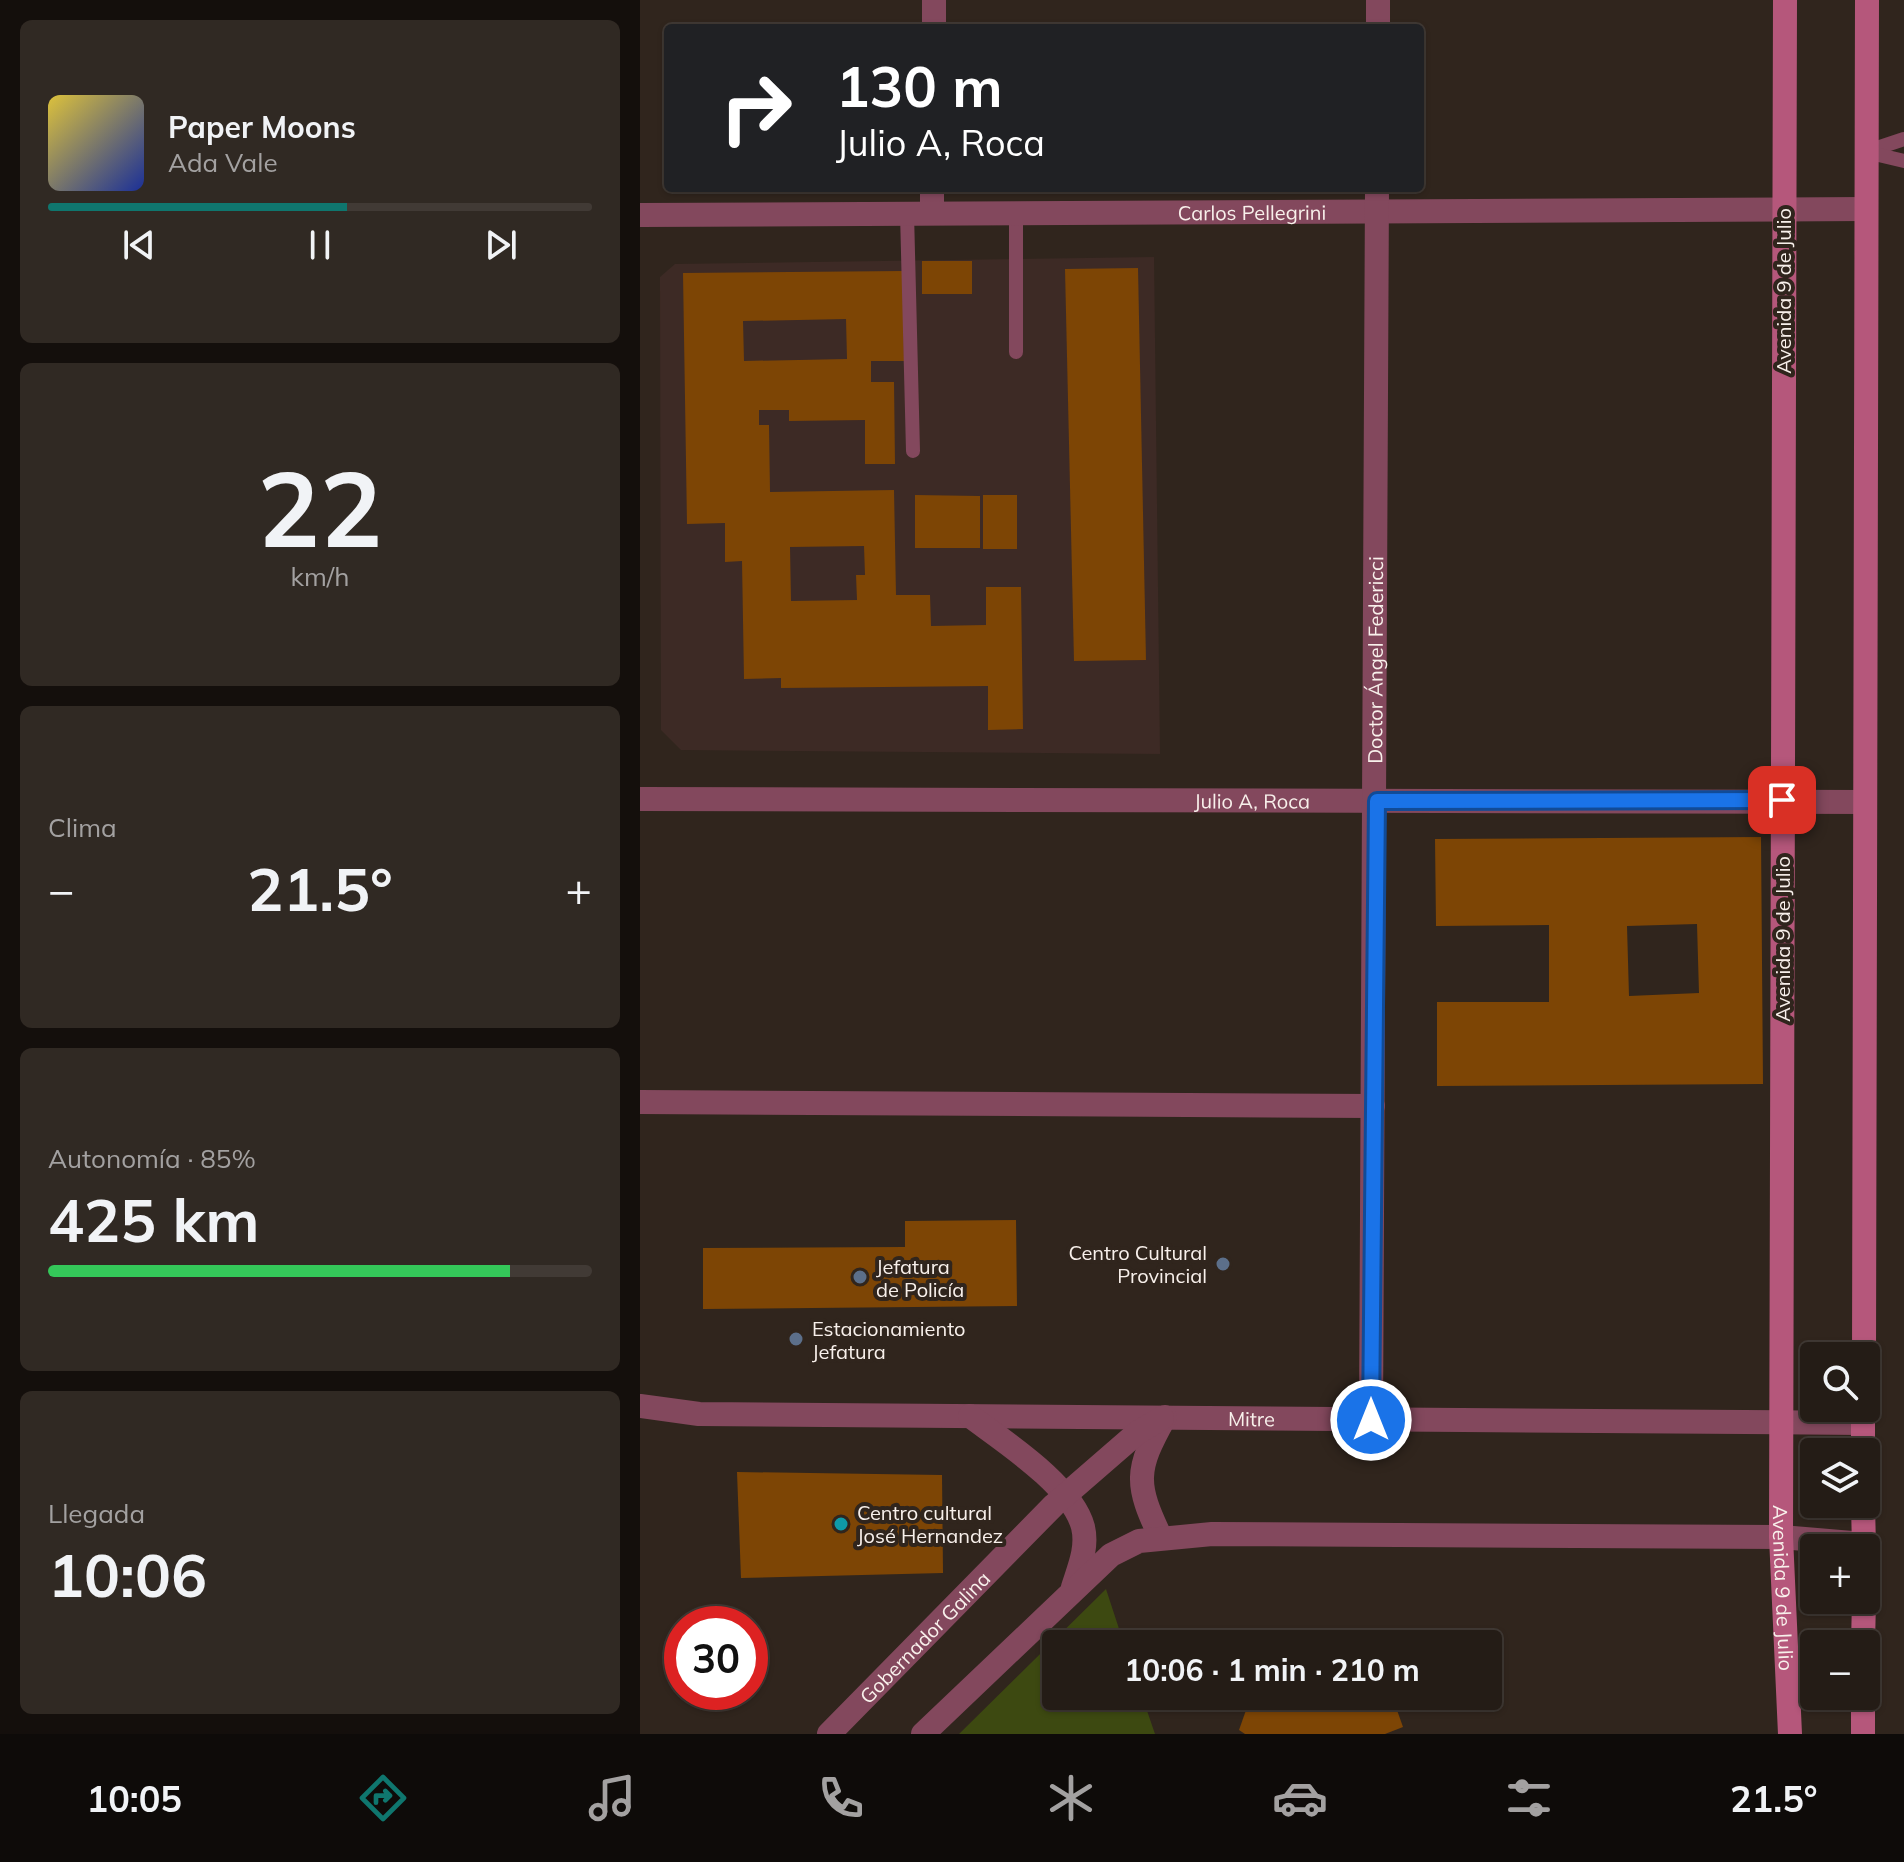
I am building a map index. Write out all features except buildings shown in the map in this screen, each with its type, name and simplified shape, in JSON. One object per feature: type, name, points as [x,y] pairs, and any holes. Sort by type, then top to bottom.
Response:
[{"type":"main road","name":"Avenida 9 de Julio","points":[[1785,0],[1781,1537],[1790,1734]]},
{"type":"main road","points":[[1864,1342],[1867,0]]},
{"type":"main road","points":[[1863,1710],[1863,1734]]},
{"type":"street","points":[[934,0],[934,24]]},
{"type":"street","points":[[1378,0],[1378,24]]},
{"type":"street","points":[[920,213],[930,192]]},
{"type":"street","name":"Carlos Pellegrini","points":[[640,215],[1016,212],[1377,200],[1783,210],[1865,209]]},
{"type":"street","name":"Doctor Ángel Federicci","points":[[1371,1420],[1377,801],[1377,200]]},
{"type":"street","name":"Julio A, Roca","points":[[640,799],[1865,802]]},
{"type":"street","points":[[640,1102],[1373,1106]]},
{"type":"street","name":"Mitre","points":[[640,1406],[699,1414],[1800,1421]]},
{"type":"street","points":[[970,1416],[1013,1448],[1065,1496],[1083,1526],[1084,1555],[1071,1593]]},
{"type":"street","points":[[1150,1540],[1142,1498],[1142,1465],[1165,1417]]},
{"type":"street","name":"Gobernador Galina","points":[[829,1734],[1065,1496],[1137,1433],[1165,1417]]},
{"type":"street","points":[[923,1734],[1111,1555],[1150,1540],[1212,1534],[1800,1539]]},
{"type":"lane","points":[[1865,152],[1904,139]]},
{"type":"lane","points":[[1865,152],[1904,161]]},
{"type":"lane","points":[[1016,212],[1016,352]]},
{"type":"lane","points":[[913,451],[920,213]]},
{"type":"shaded area","points":[[1154,257],[1160,754],[681,750],[661,730],[660,277],[675,264]]},
{"type":"green space","points":[[1106,1589],[1119,1630],[1064,1630]]},
{"type":"green space","points":[[1042,1652],[1042,1710],[1147,1710],[1155,1734],[959,1734]]},
{"type":"place","name":"Centro Cultural Provincial","points":[[1223,1264]]},
{"type":"place","name":"Jefatura de Policía","points":[[860,1277]]},
{"type":"place","name":"Estacionamiento Jefatura","points":[[796,1339]]},
{"type":"place","name":"Centro cultural José Hernandez","points":[[841,1524]]},
{"type":"route","points":[[1371,1420],[1377,801],[1782,800]]}]
